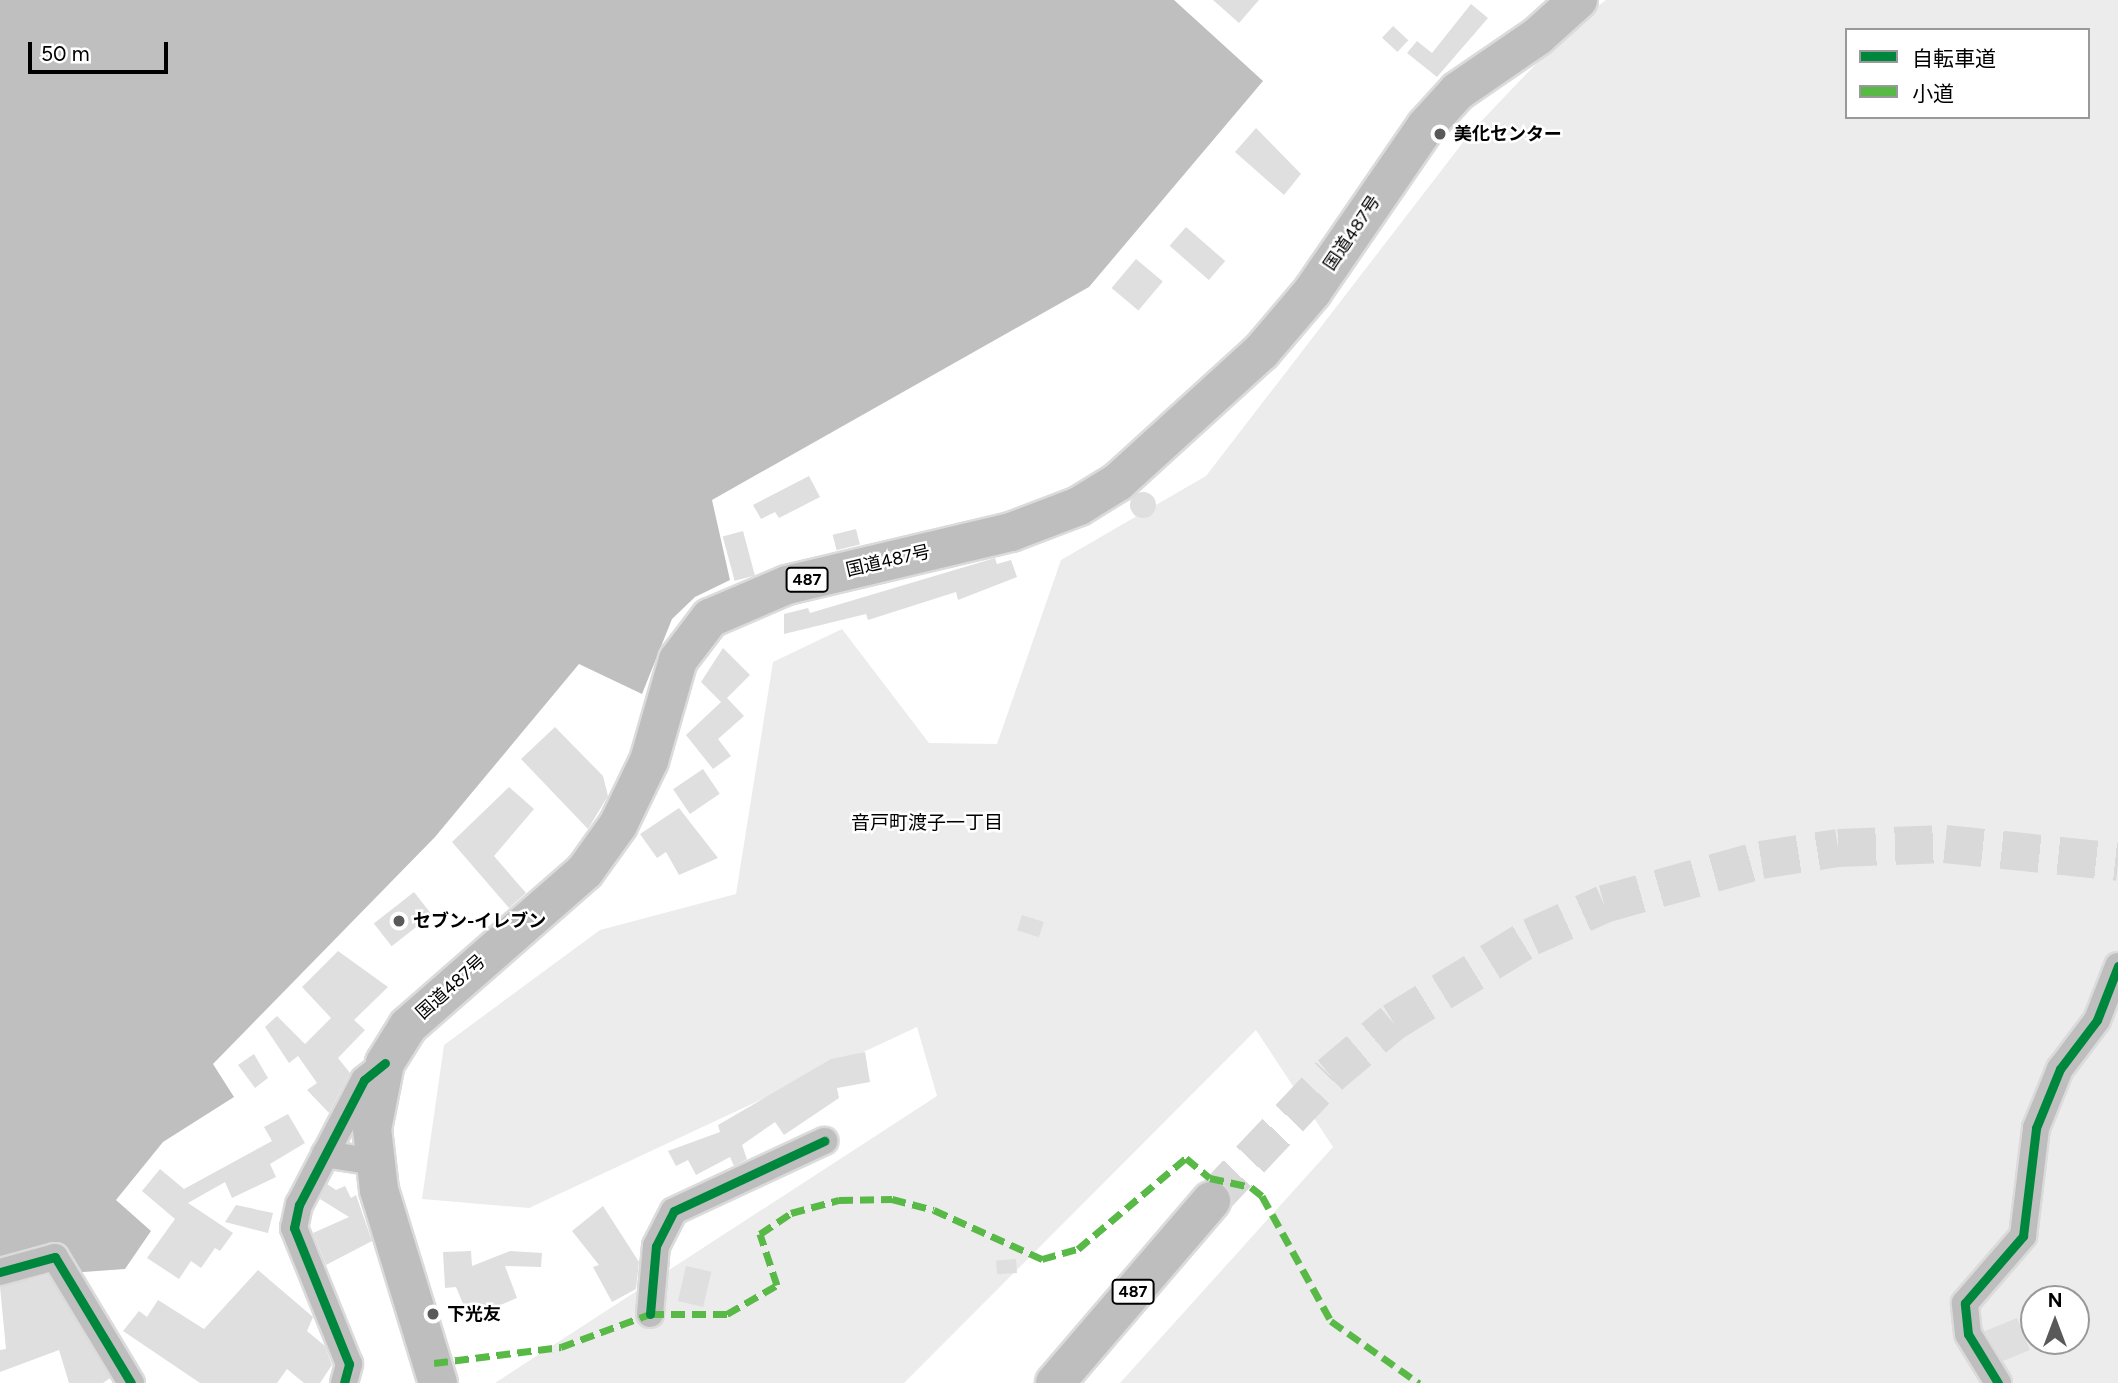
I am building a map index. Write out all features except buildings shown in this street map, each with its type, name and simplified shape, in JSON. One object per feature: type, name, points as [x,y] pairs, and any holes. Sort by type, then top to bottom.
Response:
[{"type":"highway","name":"国道487号","points":[[438,1383],[374,1162],[375,1096],[385,1063],[408,1026],[585,871],[618,825],[649,761],[678,660],[710,618],[787,585],[1011,532],[1079,506],[1118,482],[1261,352],[1312,292],[1426,125],[1458,91],[1538,36],[1577,0]]},
{"type":"highway","name":"487","points":[[1055,1383],[1211,1201]]},
{"type":"street","points":[[1998,1383],[1968,1334],[1965,1303],[2023,1236],[2036,1128],[2060,1069],[2097,1020],[2118,966]]},
{"type":"street","points":[[344,1383],[349,1364],[294,1228],[325,1154],[364,1080],[385,1063]]},
{"type":"street","points":[[650,1314],[656,1246],[674,1211],[824,1141]]},
{"type":"street","points":[[325,1154],[374,1162]]},
{"type":"street","points":[[0,1272],[55,1257],[131,1383]]},
{"type":"shaded area","points":[[0,0],[1174,0],[1263,81],[1089,287],[712,500],[730,580],[695,597],[672,619],[642,694],[579,664],[435,837],[213,1064],[234,1097],[163,1142],[116,1200],[151,1231],[125,1269],[69,1273],[0,1264]]},
{"type":"shaded area","points":[[1606,0],[2118,0],[2118,1383],[1120,1383],[1333,1147],[1256,1030],[904,1383],[495,1383],[937,1096],[917,1027],[529,1208],[422,1199],[444,1045],[600,930],[736,894],[773,662],[842,629],[929,743],[997,744],[1061,560],[1206,476],[1471,132],[1572,26]]},
{"type":"tunnel","points":[[1211,1201],[1330,1075],[1393,1022],[1531,937],[1604,904],[1761,860],[1838,848],[1945,844],[2118,862]]},
{"type":"marked path","points":[[434,1363],[561,1347],[650,1314],[727,1314],[777,1285],[760,1234],[791,1213],[839,1200],[892,1199],[934,1210],[1042,1259],[1078,1249],[1186,1158],[1210,1178],[1251,1187],[1262,1196],[1331,1321],[1419,1383]]},
{"type":"cycle path","points":[[1998,1383],[1968,1334],[1965,1303],[2023,1236],[2036,1128],[2060,1069],[2097,1020],[2118,966]]},
{"type":"cycle path","points":[[344,1383],[349,1364],[294,1228],[299,1205],[364,1080],[385,1063]]},
{"type":"cycle path","points":[[650,1314],[656,1246],[674,1211],[824,1141]]},
{"type":"cycle path","points":[[0,1272],[55,1257],[131,1383]]},
{"type":"place","name":"美化センター","points":[[1440,134]]},
{"type":"place","name":"セブン-イレブン","points":[[399,921]]},
{"type":"place","name":"下光友","points":[[433,1314]]},
{"type":"district","name":"音戸町渡子一丁目","points":[[927,823]]}]
